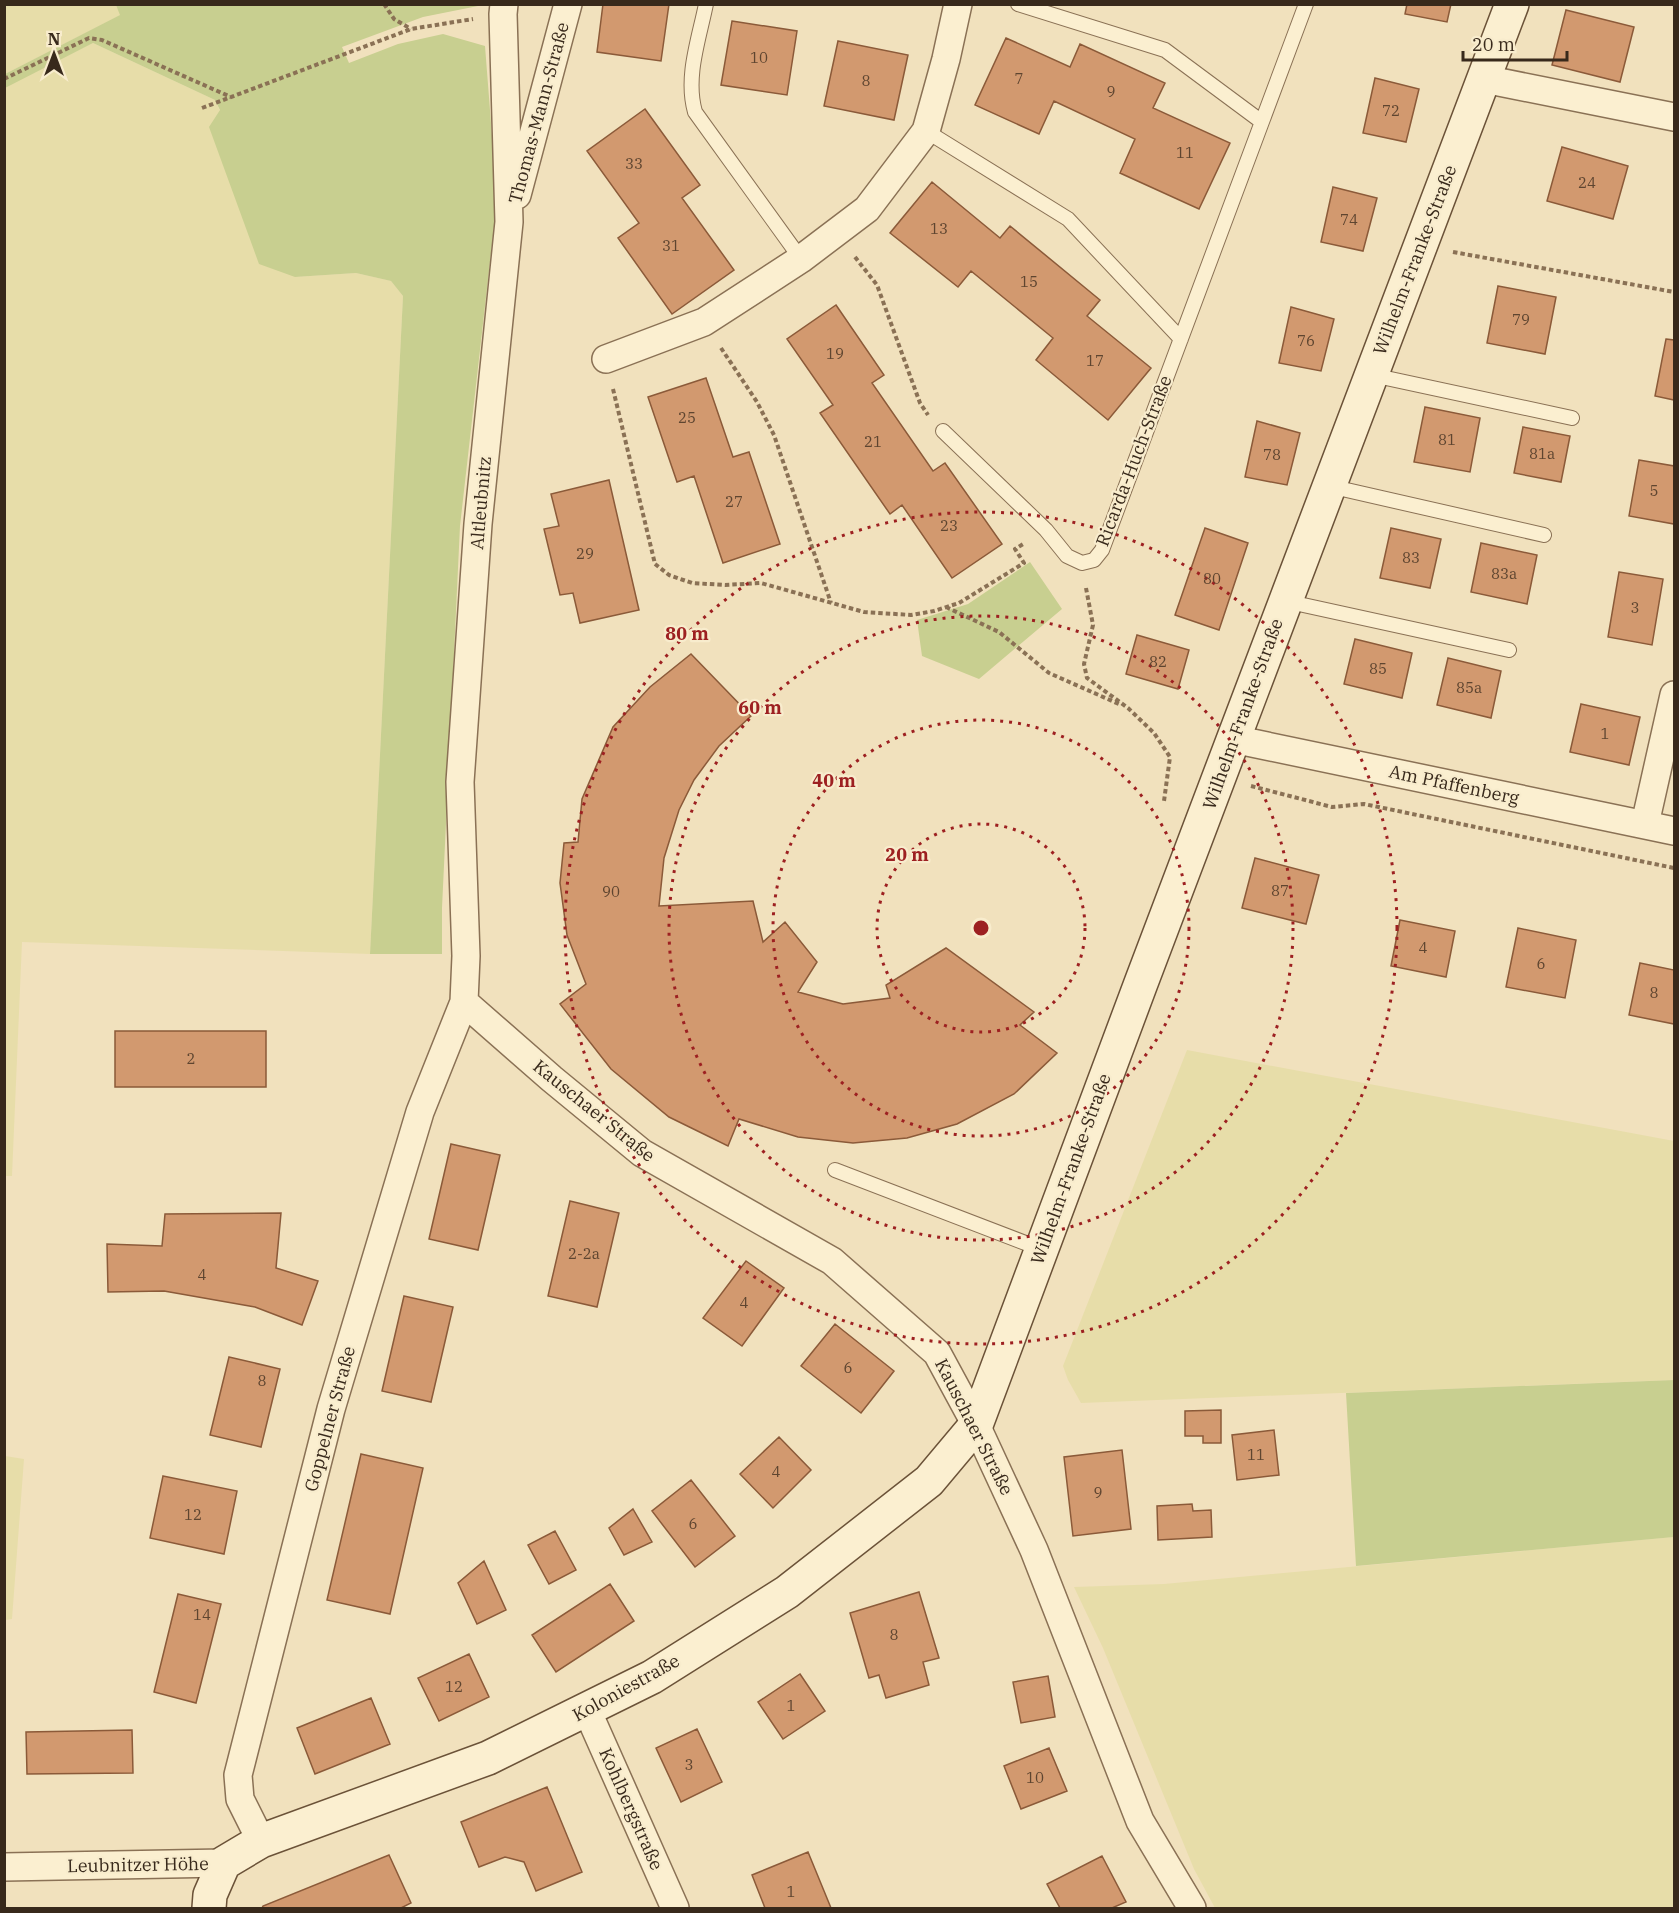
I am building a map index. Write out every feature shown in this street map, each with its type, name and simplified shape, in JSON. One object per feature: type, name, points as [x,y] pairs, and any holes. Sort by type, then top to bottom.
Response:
[{"type":"street","name":"Thomas-Mann-Straße","points":[[509,222],[568,4]]},
{"type":"street","points":[[606,359],[705,322],[801,259],[867,209],[926,131],[946,59],[958,4]]},
{"type":"street","name":"Wilhelm-Franke-Straße","points":[[976,1425],[1328,486],[1512,4]]},
{"type":"street","name":"Altleubnitz","points":[[464,1002],[466,956],[460,782],[478,524],[509,222],[504,9]]},
{"type":"street","points":[[1484,80],[1674,117]]},
{"type":"street","points":[[1645,824],[1674,695]]},
{"type":"street","name":"Am Pfaffenberg","points":[[1233,739],[1674,831]]},
{"type":"street","name":"Kauschaer Straße","points":[[464,1002],[642,1153],[832,1261],[937,1353],[976,1425],[1034,1550],[1140,1821],[1192,1908]]},
{"type":"street","name":"Goppelner Straße","points":[[261,1841],[240,1799],[238,1775],[331,1408],[420,1112],[464,1002]]},
{"type":"street","name":"Koloniestraße","points":[[224,1863],[261,1841],[488,1758],[652,1677],[787,1592],[929,1481],[976,1425]]},
{"type":"street","name":"Kohlbergstraße","points":[[587,1710],[675,1908]]},
{"type":"street","name":"Leubnitzer Höhe","points":[[4,1867],[224,1863],[210,1894],[209,1908]]},
{"type":"lane","points":[[706,4],[691,78],[691,97],[695,112],[801,259]]},
{"type":"lane","points":[[1018,4],[1165,50],[1262,122]]},
{"type":"lane","name":"Ricarda-Huch-Straße","points":[[943,431],[1046,530],[1067,556],[1082,563],[1094,560],[1101,550],[1306,4]]},
{"type":"lane","points":[[926,131],[1068,219],[1181,339]]},
{"type":"lane","points":[[1372,375],[1572,418]]},
{"type":"lane","points":[[1328,486],[1544,535]]},
{"type":"lane","points":[[1285,601],[1509,650]]},
{"type":"lane","points":[[835,1170],[1041,1249]]},
{"type":"path","points":[[384,4],[393,19],[411,29]]},
{"type":"path","points":[[202,108],[411,29],[504,9]]},
{"type":"path","points":[[4,79],[89,38],[102,40],[232,97]]},
{"type":"path","points":[[1420,245],[1674,292]]},
{"type":"path","points":[[861,264],[877,285],[920,403],[931,418]]},
{"type":"path","points":[[725,354],[757,402],[774,435],[831,603]]},
{"type":"path","points":[[606,359],[655,564],[669,575],[692,583],[725,585],[761,583],[864,612],[911,615],[959,603],[1024,562],[1016,549],[1031,539]]},
{"type":"path","points":[[1082,563],[1093,625],[1084,664],[1087,678],[1128,708],[1154,733],[1170,757],[1164,801]]},
{"type":"path","points":[[946,607],[999,633],[1049,673],[1128,708]]},
{"type":"path","points":[[1219,778],[1332,807],[1364,804],[1674,868]]},
{"type":"shaded area","points":[[5,5],[116,5],[121,15],[5,74]]},
{"type":"shaded area","points":[[93,43],[215,100],[295,277],[356,273],[391,281],[403,296],[370,954],[22,942],[12,1176],[5,1176],[5,86]]},
{"type":"shaded area","points":[[1187,1050],[1674,1141],[1674,1380],[1081,1403],[1063,1366]]},
{"type":"shaded area","points":[[5,1456],[24,1459],[12,1619],[5,1620]]},
{"type":"shaded area","points":[[1674,1537],[1674,1908],[1215,1908],[1194,1869],[1103,1648],[1074,1587],[1164,1584]]},
{"type":"green space","points":[[116,5],[483,5],[423,17],[342,47],[349,63],[398,44],[443,34],[485,46],[497,200],[460,526],[442,908],[442,954],[370,954],[403,296],[391,281],[356,273],[295,277],[259,264],[209,127],[220,110],[215,100],[93,43],[5,88],[5,74],[120,15]]},
{"type":"green space","points":[[1030,562],[1062,609],[979,679],[922,656],[917,620],[968,604]]},
{"type":"green space","points":[[1674,1380],[1674,1537],[1356,1566],[1346,1393]]},
{"type":"building","points":[[603,4],[669,4],[661,61],[597,52]]},
{"type":"building","points":[[1407,4],[1451,4],[1447,22],[1405,14]]},
{"type":"building","points":[[1566,10],[1634,27],[1620,82],[1552,65]]},
{"type":"building","points":[[732,21],[797,31],[787,95],[721,85]]},
{"type":"building","points":[[1006,38],[1070,67],[1080,44],[1165,83],[1153,108],[1230,143],[1199,209],[1120,173],[1135,139],[1054,101],[1039,134],[975,105]]},
{"type":"building","points":[[838,41],[908,55],[894,120],[824,106]]},
{"type":"building","points":[[1375,78],[1419,89],[1406,142],[1363,133]]},
{"type":"building","points":[[645,109],[700,185],[682,198],[734,270],[672,314],[618,238],[639,223],[587,151]]},
{"type":"building","points":[[1562,147],[1628,166],[1613,219],[1547,201]]},
{"type":"building","points":[[932,182],[1000,238],[1010,226],[1100,300],[1087,316],[1151,368],[1108,420],[1036,360],[1053,338],[971,271],[958,287],[890,233]]},
{"type":"building","points":[[1333,187],[1377,198],[1363,251],[1321,242]]},
{"type":"building","points":[[1498,286],[1556,297],[1545,354],[1487,343]]},
{"type":"building","points":[[836,305],[884,375],[872,383],[933,471],[945,463],[1002,544],[952,578],[902,505],[890,514],[820,413],[833,405],[787,339]]},
{"type":"building","points":[[1291,307],[1334,319],[1321,371],[1279,363]]},
{"type":"building","points":[[1666,339],[1674,340],[1674,400],[1655,396]]},
{"type":"building","points":[[706,378],[733,457],[749,452],[780,544],[723,563],[694,476],[677,482],[648,397]]},
{"type":"building","points":[[1425,407],[1480,418],[1470,472],[1414,462]]},
{"type":"building","points":[[1257,421],[1300,433],[1287,485],[1245,477]]},
{"type":"building","points":[[1523,427],[1570,436],[1561,482],[1514,473]]},
{"type":"building","points":[[1639,460],[1674,466],[1674,524],[1629,516]]},
{"type":"building","points":[[609,480],[639,610],[580,623],[573,593],[560,595],[544,529],[559,526],[551,494]]},
{"type":"building","points":[[1205,528],[1248,543],[1219,630],[1175,615]]},
{"type":"building","points":[[1391,528],[1441,539],[1430,588],[1380,578]]},
{"type":"building","points":[[1481,543],[1537,555],[1527,604],[1471,592]]},
{"type":"building","points":[[1619,572],[1663,579],[1652,645],[1608,637]]},
{"type":"building","points":[[1137,635],[1189,650],[1178,689],[1126,674]]},
{"type":"building","points":[[1355,639],[1412,653],[1402,698],[1344,684]]},
{"type":"building","points":[[691,654],[751,716],[719,746],[694,780],[679,810],[664,858],[659,906],[753,901],[763,942],[785,922],[817,962],[798,992],[843,1004],[890,998],[886,985],[946,948],[1034,1012],[1020,1025],[1057,1053],[1014,1094],[957,1124],[907,1138],[853,1143],[798,1137],[739,1119],[728,1146],[669,1117],[611,1069],[560,1004],[586,984],[567,935],[560,883],[564,843],[578,842],[582,799],[613,727],[650,687]]},
{"type":"building","points":[[1448,658],[1501,671],[1491,718],[1437,705]]},
{"type":"building","points":[[1581,704],[1640,717],[1629,765],[1570,752]]},
{"type":"building","points":[[1255,858],[1319,875],[1306,924],[1242,908]]},
{"type":"building","points":[[1400,920],[1455,931],[1446,977],[1391,966]]},
{"type":"building","points":[[1518,928],[1576,940],[1565,998],[1506,987]]},
{"type":"building","points":[[1640,963],[1674,970],[1674,1024],[1629,1015]]},
{"type":"building","points":[[115,1031],[266,1031],[266,1087],[115,1087]]},
{"type":"building","points":[[451,1144],[500,1155],[478,1250],[429,1239]]},
{"type":"building","points":[[570,1201],[619,1213],[597,1307],[548,1296]]},
{"type":"building","points":[[281,1213],[276,1268],[318,1281],[302,1325],[255,1307],[164,1291],[108,1292],[107,1244],[162,1246],[165,1214]]},
{"type":"building","points":[[746,1261],[784,1288],[742,1346],[703,1318]]},
{"type":"building","points":[[404,1296],[453,1307],[431,1402],[382,1391]]},
{"type":"building","points":[[835,1324],[894,1371],[861,1413],[801,1366]]},
{"type":"building","points":[[229,1357],[280,1369],[261,1447],[210,1435]]},
{"type":"building","points":[[1221,1410],[1221,1443],[1203,1443],[1203,1436],[1185,1436],[1185,1411]]},
{"type":"building","points":[[1274,1430],[1279,1475],[1237,1480],[1232,1435]]},
{"type":"building","points":[[779,1437],[811,1470],[773,1508],[740,1474]]},
{"type":"building","points":[[1122,1450],[1131,1529],[1073,1536],[1064,1457]]},
{"type":"building","points":[[361,1454],[423,1468],[390,1614],[327,1600]]},
{"type":"building","points":[[163,1476],[237,1491],[224,1554],[150,1538]]},
{"type":"building","points":[[691,1480],[735,1536],[695,1567],[652,1511]]},
{"type":"building","points":[[1192,1504],[1193,1511],[1211,1510],[1212,1537],[1158,1540],[1157,1506]]},
{"type":"building","points":[[633,1509],[652,1542],[624,1555],[609,1528]]},
{"type":"building","points":[[555,1531],[576,1570],[549,1584],[528,1545]]},
{"type":"building","points":[[484,1561],[506,1610],[477,1624],[458,1583]]},
{"type":"building","points":[[610,1584],[634,1621],[556,1672],[532,1635]]},
{"type":"building","points":[[919,1592],[939,1658],[923,1662],[929,1685],[886,1698],[879,1675],[869,1678],[850,1613]]},
{"type":"building","points":[[178,1594],[221,1604],[196,1703],[154,1692]]},
{"type":"building","points":[[469,1654],[489,1697],[439,1721],[418,1678]]},
{"type":"building","points":[[800,1674],[825,1711],[783,1739],[758,1702]]},
{"type":"building","points":[[1048,1676],[1055,1717],[1021,1723],[1013,1682]]},
{"type":"building","points":[[371,1698],[390,1744],[315,1774],[297,1728]]},
{"type":"building","points":[[697,1729],[722,1782],[681,1802],[656,1748]]},
{"type":"building","points":[[132,1730],[133,1773],[27,1774],[26,1732]]},
{"type":"building","points":[[1049,1748],[1067,1791],[1021,1809],[1004,1766]]},
{"type":"building","points":[[547,1787],[582,1872],[536,1891],[524,1862],[505,1857],[479,1867],[461,1822]]},
{"type":"building","points":[[808,1852],[831,1908],[765,1908],[752,1875]]},
{"type":"building","points":[[389,1855],[411,1903],[401,1908],[262,1908],[263,1906]]},
{"type":"building","points":[[1102,1856],[1126,1902],[1112,1908],[1060,1908],[1047,1884]]}]
